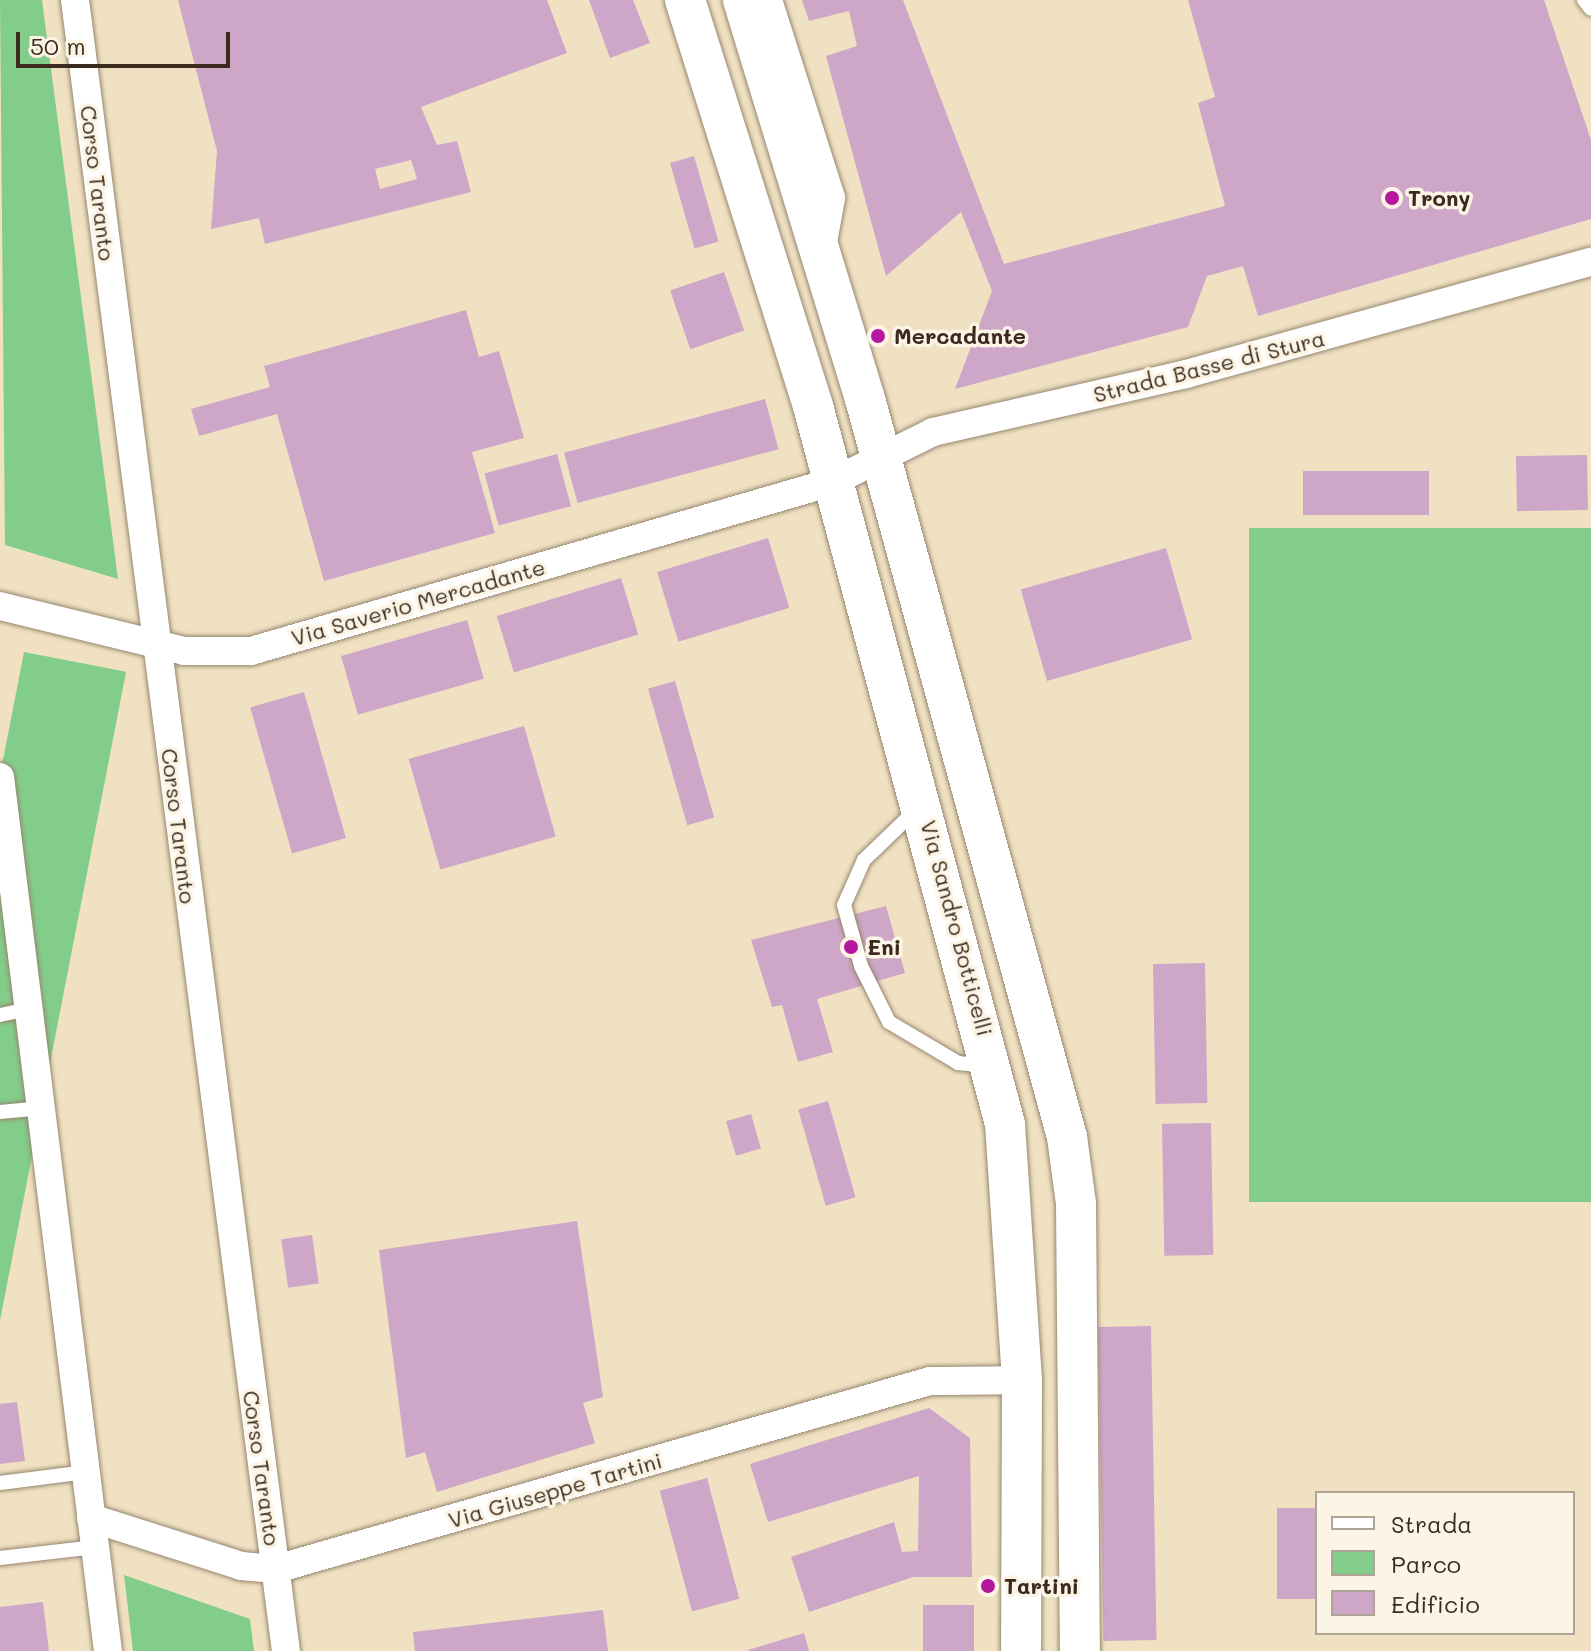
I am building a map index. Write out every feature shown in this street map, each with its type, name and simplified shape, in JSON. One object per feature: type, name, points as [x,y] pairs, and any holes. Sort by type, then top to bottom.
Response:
[{"type":"main road","name":"Via Sandro Botticelli","points":[[685,0],[760,226],[924,803],[993,1067],[1013,1183],[1022,1380],[1021,1651]]},
{"type":"main road","points":[[743,0],[822,250],[1073,1168],[1080,1651]]},
{"type":"street","name":"Corso Taranto","points":[[75,0],[286,1651]]},
{"type":"street","name":"Via Sandro Botticelli","points":[[665,0],[723,171],[760,226]]},
{"type":"street","points":[[768,0],[831,198],[822,250]]},
{"type":"street","name":"Strada Basse di Stura","points":[[832,482],[879,456],[933,432],[1186,374],[1591,262]]},
{"type":"street","name":"Via Saverio Mercadante","points":[[0,606],[155,644],[251,651],[832,482]]},
{"type":"street","points":[[0,777],[29,1009],[45,1108],[108,1651]]},
{"type":"street","name":"Via Giuseppe Tartini","points":[[91,1518],[241,1566],[276,1569],[930,1381],[1022,1380]]},
{"type":"lane","points":[[1584,0],[1591,9]]},
{"type":"lane","points":[[924,803],[864,860],[844,905],[861,966],[889,1022],[958,1063],[993,1067]]},
{"type":"lane","points":[[0,1015],[29,1009]]},
{"type":"lane","points":[[0,1112],[45,1108]]},
{"type":"lane","points":[[0,1483],[86,1472]]},
{"type":"lane","points":[[0,1558],[95,1547]]},
{"type":"green space","points":[[0,0],[42,0],[118,579],[5,545]]},
{"type":"green space","points":[[1249,528],[1591,528],[1591,1202],[1249,1202]]},
{"type":"green space","points":[[24,652],[126,672],[0,1321],[0,775]]},
{"type":"green space","points":[[124,1575],[250,1619],[254,1651],[133,1651]]},
{"type":"building","points":[[178,0],[547,0],[567,53],[421,107],[437,145],[457,141],[471,192],[265,244],[259,218],[211,229],[217,151]],"holes":[[[411,160],[417,179],[380,189],[375,169]]]},
{"type":"building","points":[[589,0],[633,0],[650,43],[610,58]]},
{"type":"building","points":[[802,0],[903,0],[1004,264],[1225,206],[1198,103],[1215,97],[1188,0],[1544,0],[1591,140],[1591,219],[1258,316],[1243,266],[1207,276],[1188,327],[955,389],[992,291],[961,212],[886,276],[826,56],[857,46],[849,11],[809,21]]},
{"type":"building","points":[[694,156],[719,242],[695,248],[670,163]]},
{"type":"building","points":[[724,272],[744,331],[690,349],[670,291]]},
{"type":"building","points":[[466,310],[479,357],[499,351],[524,438],[472,452],[495,533],[324,581],[277,414],[199,436],[191,409],[270,387],[264,366]]},
{"type":"building","points":[[765,399],[778,449],[578,503],[564,453]]},
{"type":"building","points":[[557,454],[571,506],[499,526],[485,473]]},
{"type":"building","points":[[1587,455],[1588,510],[1517,511],[1516,456]]},
{"type":"building","points":[[1303,471],[1429,471],[1429,515],[1303,515]]},
{"type":"building","points":[[768,538],[789,608],[678,642],[657,572]]},
{"type":"building","points":[[1166,548],[1192,639],[1047,681],[1021,590]]},
{"type":"building","points":[[621,578],[638,634],[514,672],[497,616]]},
{"type":"building","points":[[467,620],[484,679],[358,715],[341,656]]},
{"type":"building","points":[[675,681],[714,817],[687,825],[648,689]]},
{"type":"building","points":[[304,692],[346,838],[292,854],[250,707]]},
{"type":"building","points":[[524,726],[556,837],[440,870],[409,759]]},
{"type":"building","points":[[886,906],[905,973],[817,999],[833,1052],[798,1062],[782,1005],[772,1007],[751,940]]},
{"type":"building","points":[[1205,963],[1207,1103],[1155,1104],[1153,964]]},
{"type":"building","points":[[828,1101],[856,1197],[826,1206],[798,1110]]},
{"type":"building","points":[[751,1114],[761,1149],[736,1156],[726,1121]]},
{"type":"building","points":[[1211,1123],[1213,1255],[1164,1256],[1162,1124]]},
{"type":"building","points":[[577,1221],[603,1397],[583,1403],[595,1443],[437,1492],[425,1452],[406,1458],[379,1250]]},
{"type":"building","points":[[312,1235],[319,1284],[288,1288],[281,1239]]},
{"type":"building","points":[[1151,1326],[1156,1640],[1103,1641],[1098,1327]]},
{"type":"building","points":[[17,1402],[25,1461],[0,1464],[0,1404]]},
{"type":"building","points":[[929,1408],[970,1438],[972,1577],[913,1577],[809,1612],[791,1557],[894,1522],[902,1552],[918,1551],[919,1476],[768,1522],[750,1464]]},
{"type":"building","points":[[707,1478],[739,1599],[692,1611],[660,1491]]},
{"type":"building","points":[[1277,1508],[1315,1508],[1315,1599],[1277,1599]]},
{"type":"building","points":[[43,1602],[49,1651],[0,1651],[0,1607]]},
{"type":"building","points":[[923,1605],[974,1605],[974,1651],[923,1651]]},
{"type":"building","points":[[603,1610],[608,1651],[415,1651],[413,1632]]},
{"type":"building","points":[[804,1633],[809,1651],[748,1651],[748,1650]]},
{"type":"place","name":"Trony","points":[[1392,198]]},
{"type":"place","name":"Mercadante","points":[[878,336]]},
{"type":"place","name":"Eni","points":[[851,947]]},
{"type":"place","name":"Tartini","points":[[988,1586]]}]
